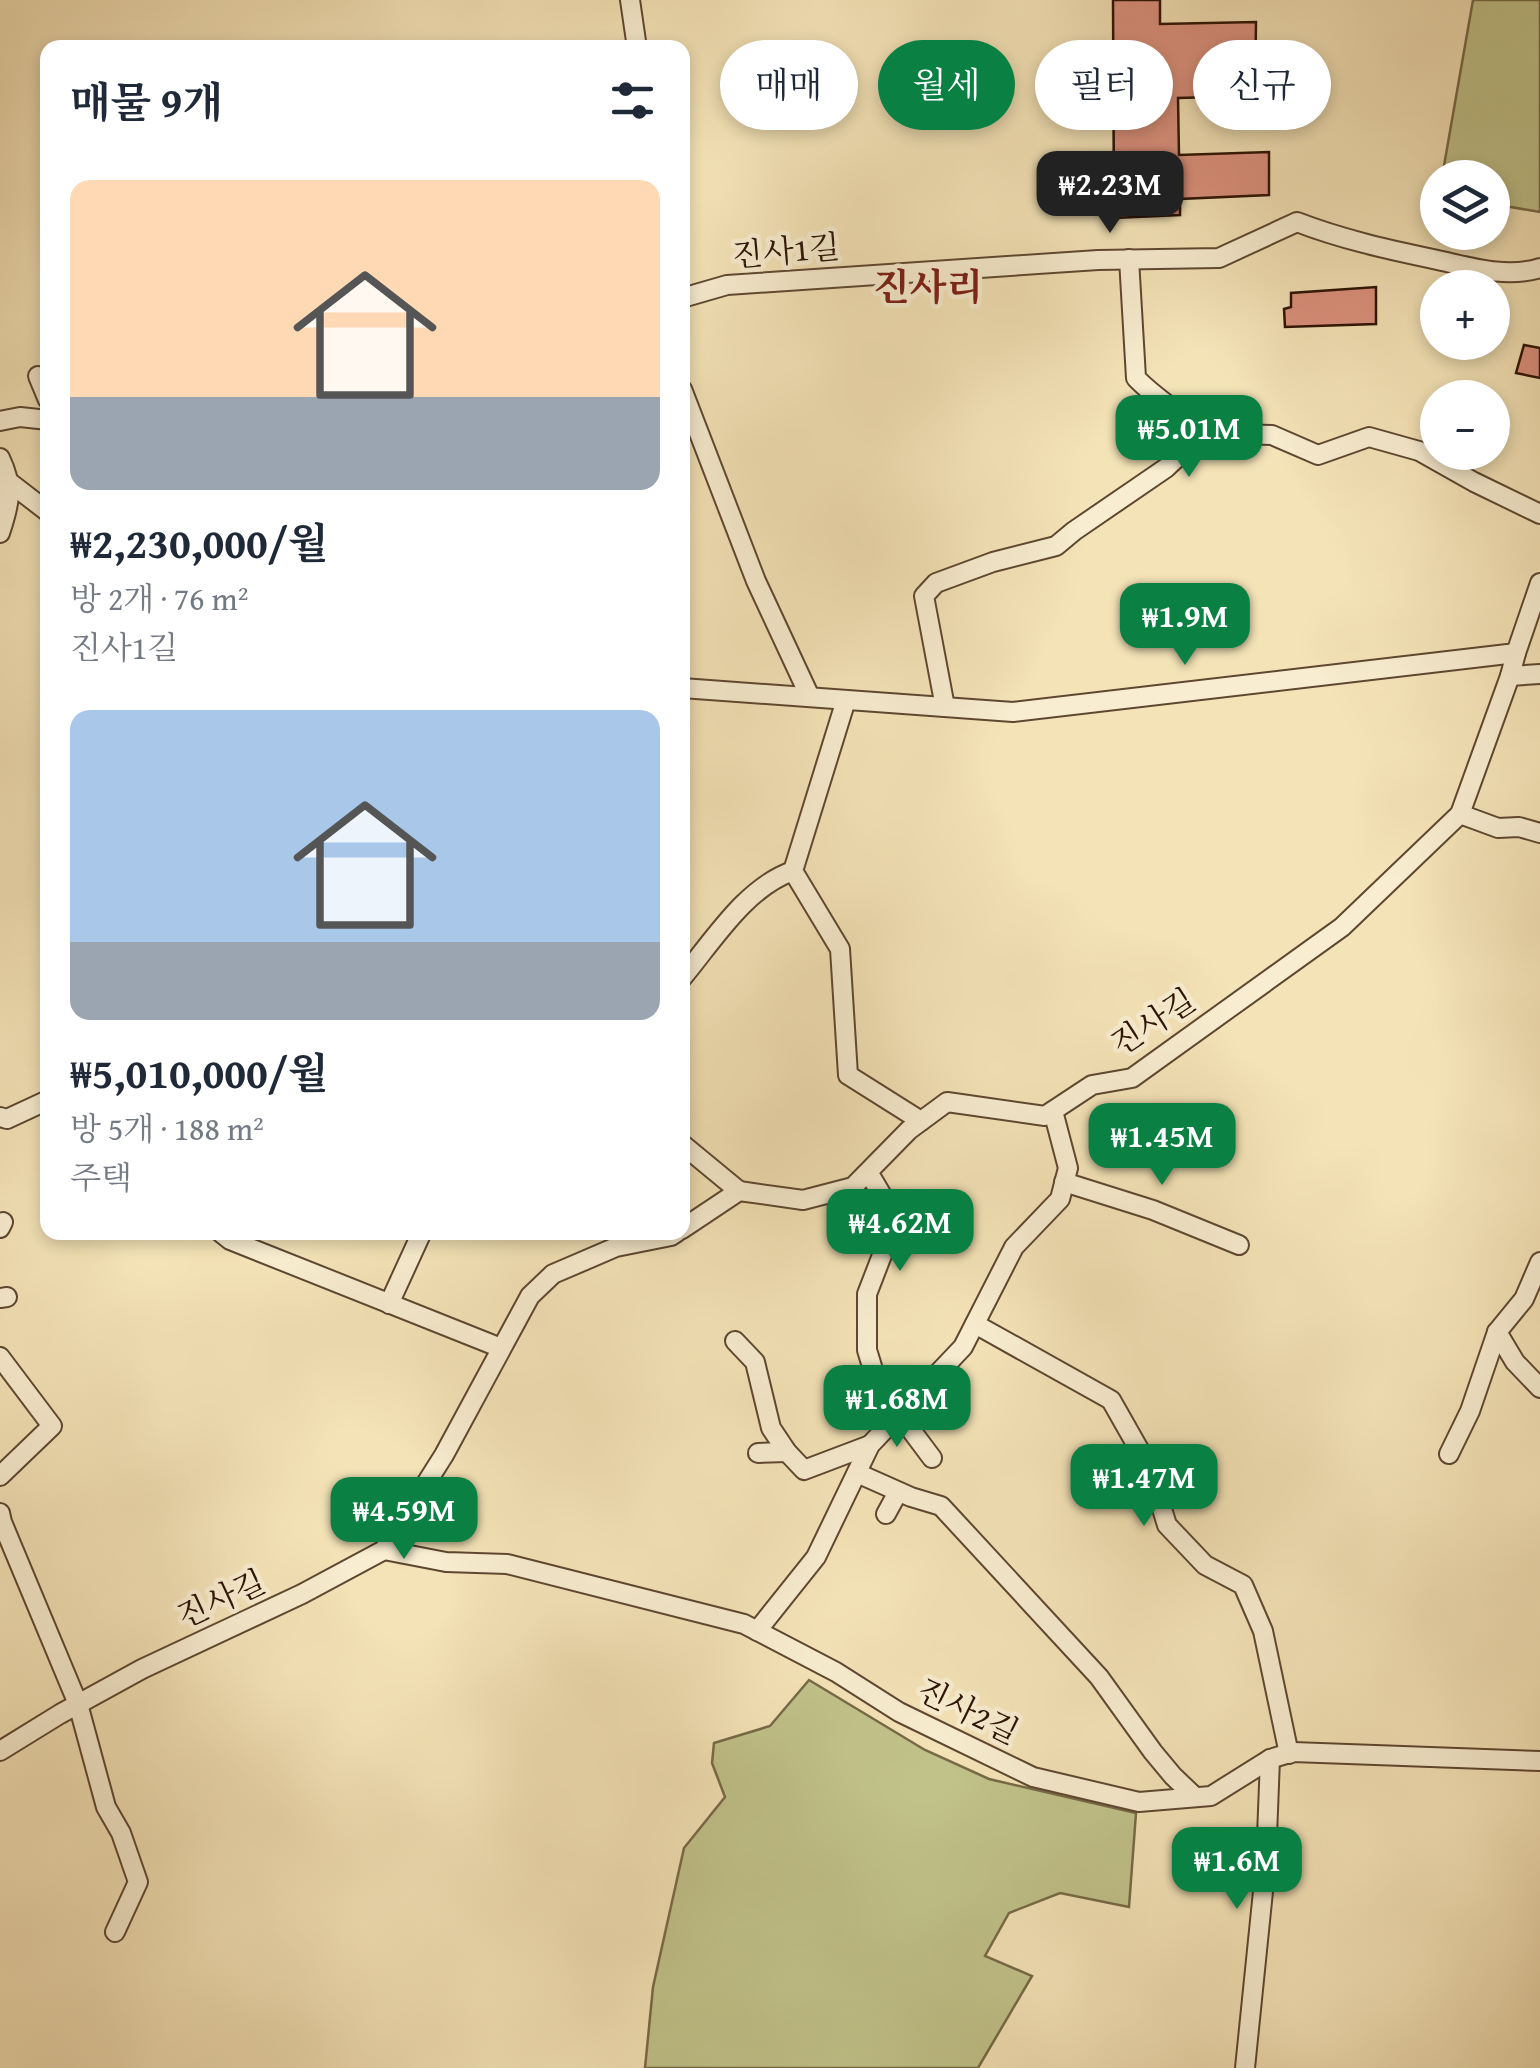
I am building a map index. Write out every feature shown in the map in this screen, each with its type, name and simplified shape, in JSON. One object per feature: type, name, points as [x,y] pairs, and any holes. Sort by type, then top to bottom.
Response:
[{"type":"street","points":[[630,0],[635,40]]},
{"type":"street","name":"진사1길","points":[[690,296],[726,285],[952,268],[1219,258],[1297,222],[1334,236],[1486,270],[1523,274],[1540,268]]},
{"type":"street","points":[[1129,259],[1136,378],[1203,433],[1272,435],[1318,455],[1369,437],[1419,451],[1540,514]]},
{"type":"street","points":[[38,376],[40,381]]},
{"type":"street","points":[[690,409],[756,581],[810,698]]},
{"type":"street","points":[[0,421],[40,419]]},
{"type":"street","points":[[945,707],[924,596],[936,583],[1056,546],[1166,468],[1203,433]]},
{"type":"street","points":[[0,458],[8,476],[10,504],[0,533]]},
{"type":"street","points":[[9,482],[40,506]]},
{"type":"street","name":"진사길","points":[[1052,1111],[1092,1084],[1132,1078],[1326,939],[1460,814],[1540,583]]},
{"type":"street","points":[[690,689],[1013,712],[1516,652]]},
{"type":"street","points":[[1510,676],[1540,674]]},
{"type":"street","points":[[846,700],[794,872],[840,949],[848,1075],[922,1121]]},
{"type":"street","points":[[1460,814],[1498,828],[1519,827],[1540,833]]},
{"type":"street","points":[[690,968],[740,909],[775,877],[794,872]]},
{"type":"street","points":[[690,1151],[739,1191],[803,1200],[854,1187],[909,1130],[947,1102],[1045,1116],[1052,1111],[1068,1168],[1060,1199],[1014,1247],[963,1347],[870,1445],[816,1557],[757,1631]]},
{"type":"street","points":[[0,1116],[7,1119],[40,1104]]},
{"type":"street","points":[[866,1174],[896,1219],[867,1294],[867,1350],[878,1386],[932,1458]]},
{"type":"street","points":[[1064,1182],[1153,1210],[1239,1246]]},
{"type":"street","name":"진사길","points":[[690,1224],[739,1191]]},
{"type":"street","points":[[230,1240],[501,1348]]},
{"type":"street","points":[[389,1304],[418,1240]]},
{"type":"street","name":"진사길","points":[[0,1751],[142,1669],[302,1594],[384,1550],[444,1455],[530,1296],[553,1274],[616,1247],[651,1240]]},
{"type":"street","points":[[1450,1454],[1470,1411],[1497,1332],[1524,1299],[1540,1262]]},
{"type":"street","points":[[975,1324],[1111,1400],[1149,1467],[1167,1525],[1205,1565],[1243,1585],[1263,1631],[1280,1757],[1246,2068]]},
{"type":"street","points":[[1497,1332],[1515,1362],[1540,1388]]},
{"type":"street","points":[[735,1341],[754,1362],[771,1428],[804,1470],[870,1445]]},
{"type":"street","points":[[0,1357],[52,1426],[0,1476]]},
{"type":"street","points":[[758,1452],[787,1452]]},
{"type":"street","points":[[856,1473],[940,1506],[1099,1677],[1153,1752],[1196,1798]]},
{"type":"street","points":[[886,1514],[898,1492]]},
{"type":"street","points":[[0,1513],[78,1704],[106,1806],[121,1833],[138,1882],[115,1932]]},
{"type":"street","name":"진사2길","points":[[384,1550],[446,1562],[507,1564],[744,1624],[836,1672],[899,1712],[1033,1776],[1139,1802],[1211,1796],[1280,1757]]},
{"type":"street","points":[[1280,1757],[1540,1762]]},
{"type":"green space","points":[[1473,0],[1540,0],[1540,212],[1510,207],[1510,160],[1445,160]]},
{"type":"green space","points":[[809,1680],[925,1750],[989,1779],[1136,1813],[1129,1907],[1060,1893],[1009,1913],[985,1956],[1032,1976],[978,2068],[645,2068],[653,1987],[684,1848],[725,1797],[712,1763],[714,1743],[770,1726]]},
{"type":"building","points":[[1113,0],[1160,0],[1160,24],[1256,22],[1256,40],[1193,40],[1193,98],[1178,98],[1179,155],[1269,152],[1269,195],[1180,199],[1180,215],[1114,218],[1114,130],[1173,130],[1173,40],[1113,40]]},
{"type":"building","points":[[1376,287],[1376,324],[1285,327],[1284,309],[1291,307],[1291,293]]},
{"type":"building","points":[[1524,345],[1540,348],[1540,378],[1516,373]]},
{"type":"district","name":"진사리","points":[[928,287]]}]
